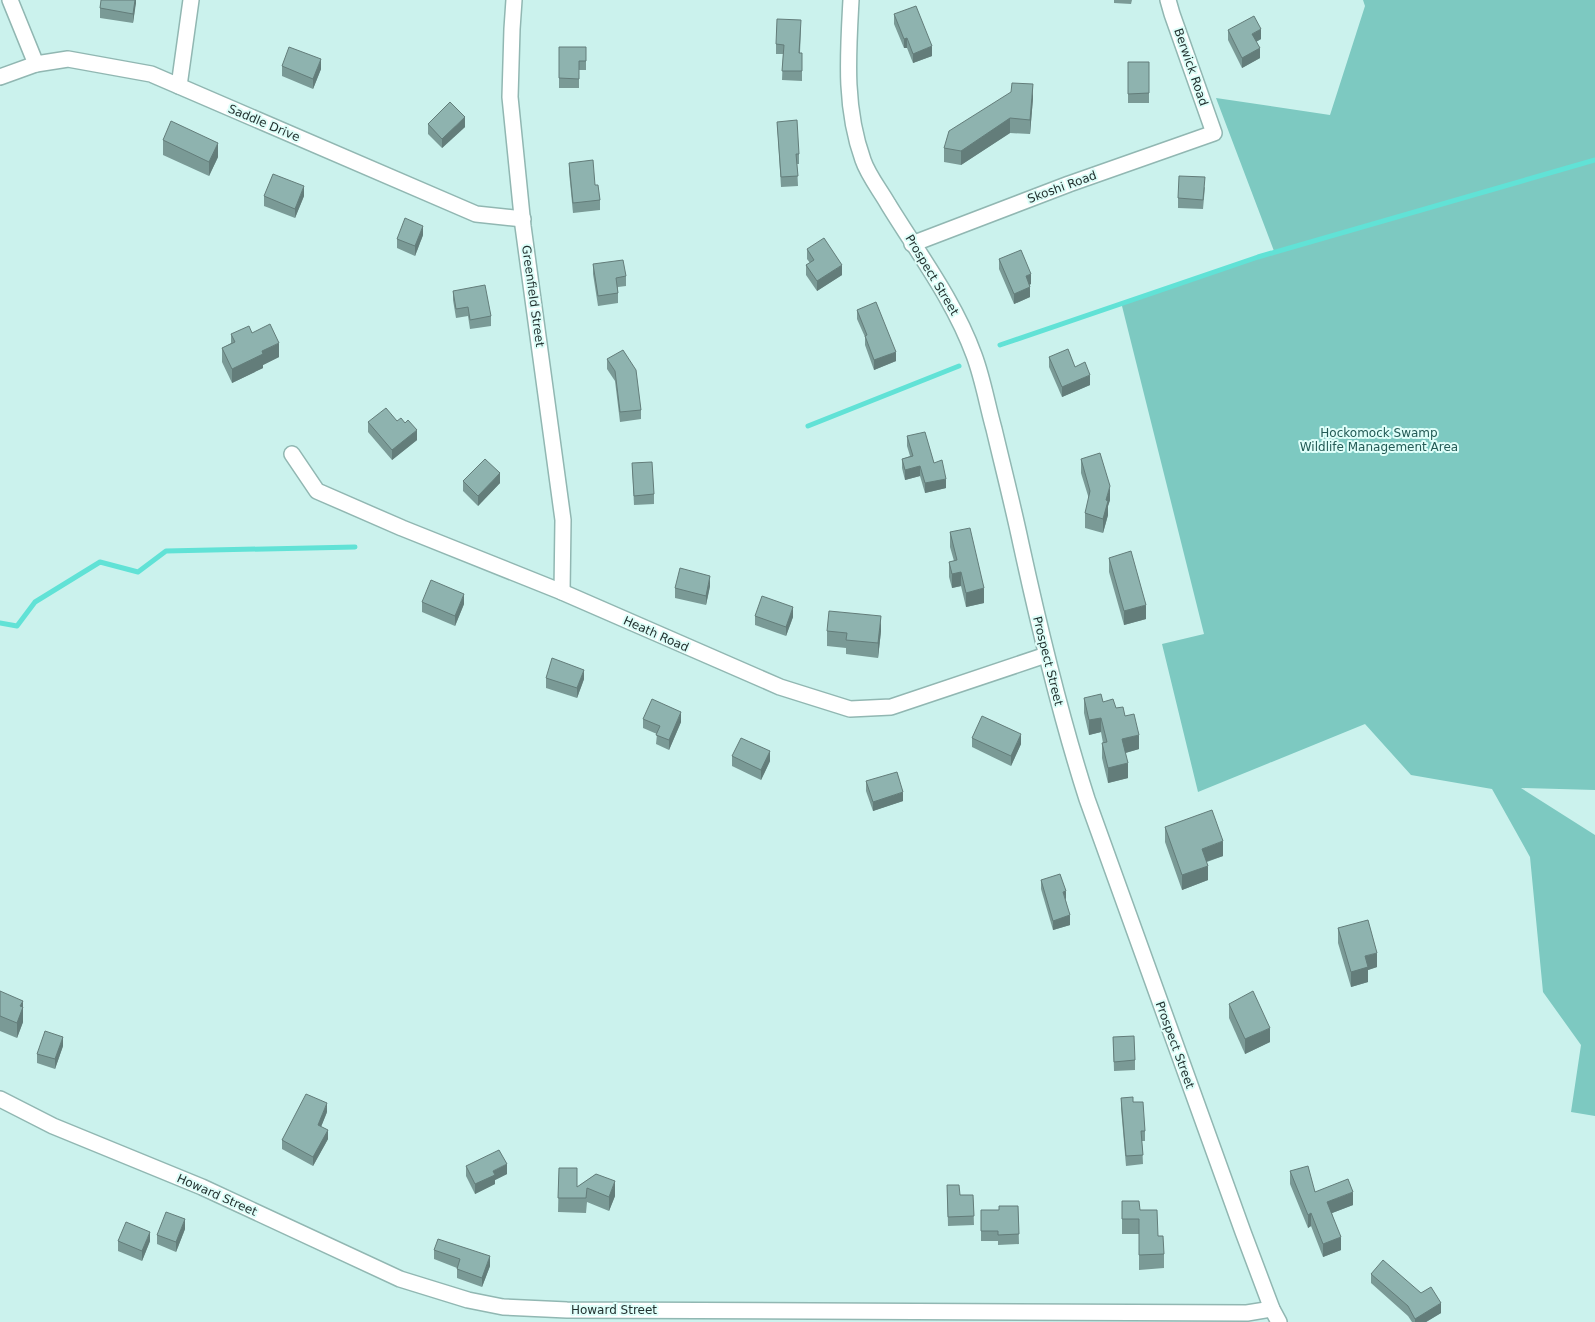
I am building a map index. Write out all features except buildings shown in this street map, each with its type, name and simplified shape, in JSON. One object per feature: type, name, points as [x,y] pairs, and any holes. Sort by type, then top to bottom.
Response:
[{"type":"street","points":[[10,0],[36,64]]},
{"type":"street","points":[[179,86],[192,0]]},
{"type":"street","name":"Greenfield Street","points":[[514,0],[510,97],[523,219],[563,520],[562,592]]},
{"type":"street","name":"Prospect Street","points":[[852,0],[848,53],[850,112],[863,162],[912,244],[944,291],[974,354],[985,389],[1012,500],[1046,655],[1065,728],[1087,799],[1276,1316]]},
{"type":"street","name":"Berwick Road","points":[[1168,0],[1214,133]]},
{"type":"street","name":"Saddle Drive","points":[[0,77],[36,64],[68,59],[151,74],[476,214],[523,219]]},
{"type":"street","name":"Skoshi Road","points":[[912,244],[1069,184],[1214,133]]},
{"type":"street","name":"Heath Road","points":[[292,454],[317,491],[402,528],[562,592],[780,687],[850,709],[891,706],[1046,655]]},
{"type":"street","name":"Howard Street","points":[[0,1099],[53,1126],[202,1187],[400,1279],[468,1300],[503,1307],[566,1310],[1247,1312],[1276,1316]]},
{"type":"green space","name":"Hockomock Swamp Wildlife Management Area","points":[[1363,0],[1595,0],[1595,790],[1521,788],[1595,835],[1595,1116],[1571,1112],[1581,1045],[1543,992],[1530,857],[1492,789],[1411,775],[1365,724],[1198,792],[1162,644],[1204,634],[1121,302],[1274,251],[1216,98],[1330,115],[1365,6]]},
{"type":"waterway","points":[[1000,345],[1258,257],[1595,160]]},
{"type":"waterway","points":[[808,426],[959,366]]},
{"type":"waterway","points":[[0,623],[17,626],[35,602],[100,562],[138,572],[166,551],[355,547]]}]
